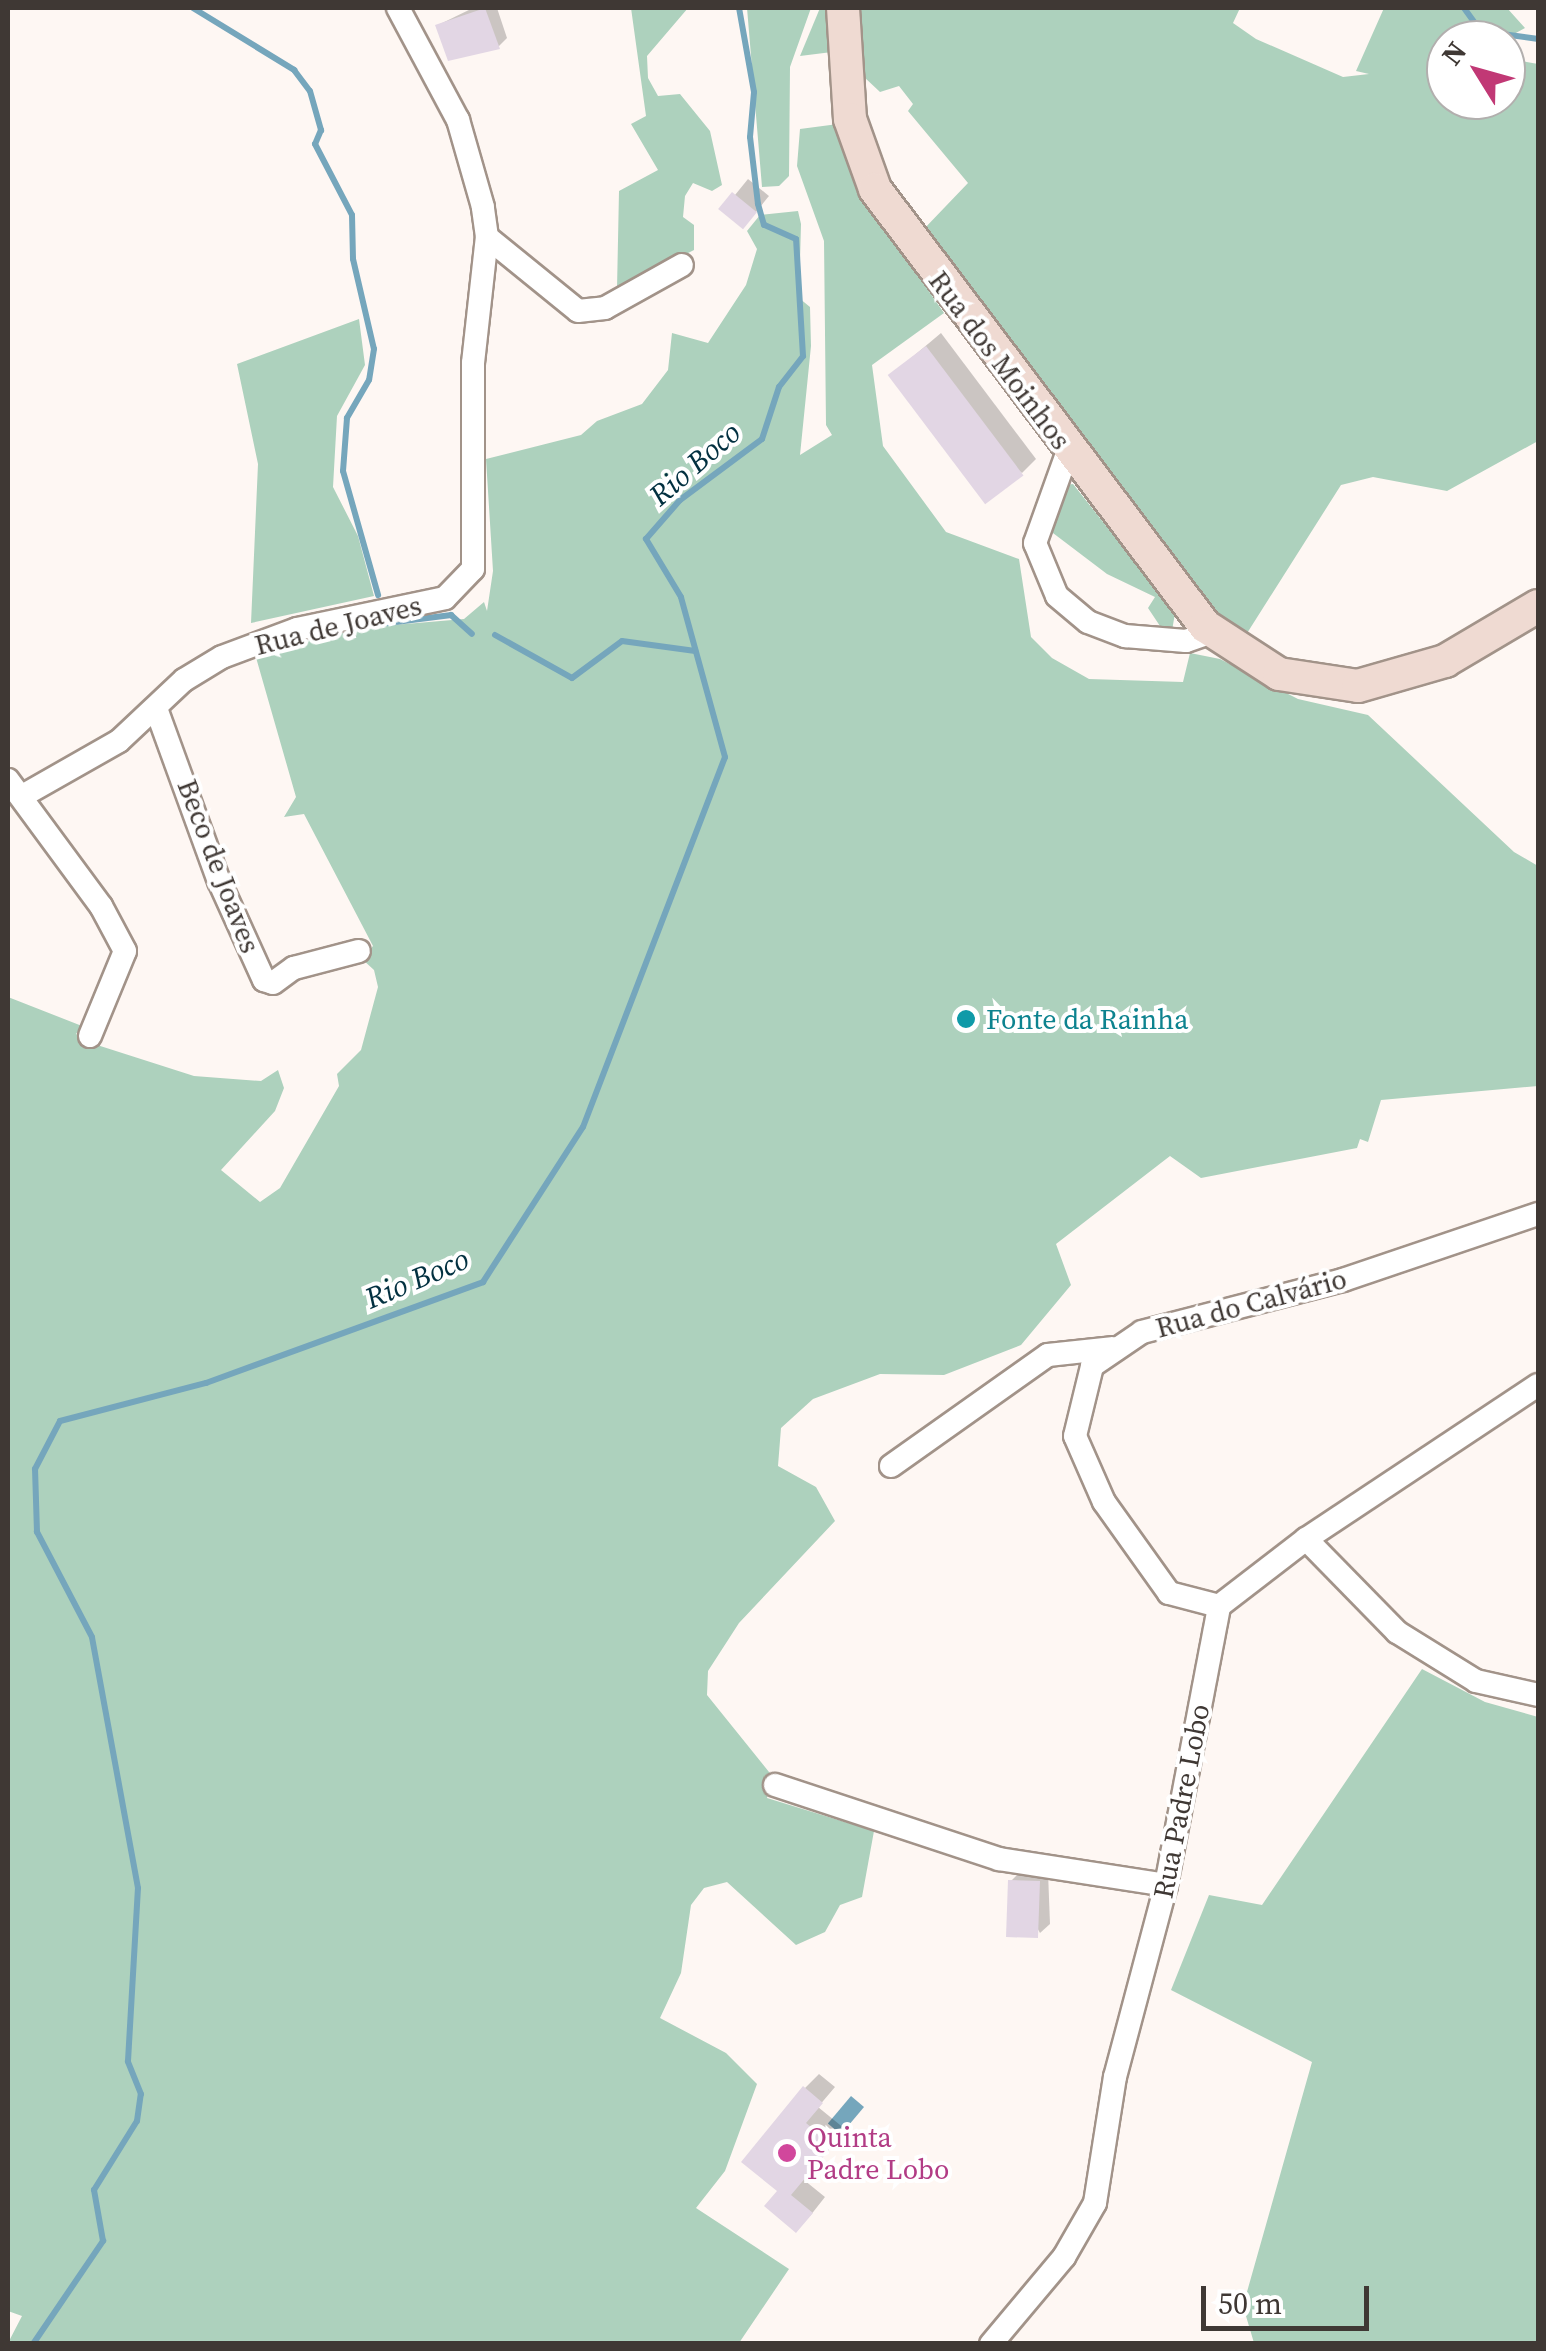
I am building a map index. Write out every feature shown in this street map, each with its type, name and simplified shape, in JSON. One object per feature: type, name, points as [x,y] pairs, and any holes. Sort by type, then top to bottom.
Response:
[{"type":"main road","name":"Rua dos Moinhos","points":[[843,8],[850,119],[862,165],[906,235],[1212,632],[1256,662],[1296,680],[1378,684],[1445,661],[1538,606]]},
{"type":"street","points":[[398,8],[458,120],[487,238],[578,311],[604,308],[682,265]]},
{"type":"street","name":"Rua de Joaves","points":[[16,787],[120,741],[157,711],[184,680],[258,641],[432,602],[467,581],[475,542],[473,363],[487,238]]},
{"type":"street","points":[[1068,450],[1035,543],[1057,596],[1088,622],[1125,636],[1186,641],[1212,632]]},
{"type":"street","name":"Beco de Joaves","points":[[157,711],[219,881],[264,980],[273,984],[294,968],[359,951]]},
{"type":"street","points":[[16,787],[124,951],[90,1036]]},
{"type":"street","name":"Rua do Calvário","points":[[1218,1606],[1169,1593],[1104,1502],[1075,1436],[1092,1366],[1142,1332],[1344,1280],[1538,1214]]},
{"type":"street","points":[[892,1466],[1048,1355],[1118,1348]]},
{"type":"street","points":[[1218,1606],[1306,1539],[1538,1386]]},
{"type":"street","points":[[1306,1539],[1397,1632],[1476,1680],[1538,1694]]},
{"type":"street","name":"Rua Padre Lobo","points":[[990,2344],[1064,2257],[1095,2203],[1114,2077],[1166,1886],[1218,1606]]},
{"type":"street","points":[[776,1785],[999,1859],[1166,1886]]},
{"type":"green space","points":[[631,8],[688,8],[647,56],[648,78],[658,96],[680,94],[710,131],[722,185],[712,191],[693,183],[685,196],[683,217],[694,225],[694,250],[617,289],[619,191],[658,170],[631,124],[646,116]]},
{"type":"green space","points":[[747,8],[811,8],[790,67],[789,176],[779,186],[762,187]]},
{"type":"green space","points":[[820,8],[829,8],[832,52],[800,56]]},
{"type":"green space","points":[[858,8],[1240,8],[1233,23],[1256,39],[1343,77],[1369,74],[1356,71],[1384,8],[1507,8],[1518,20],[1426,20],[1426,120],[1526,120],[1526,62],[1538,64],[1538,441],[1447,491],[1373,477],[1341,485],[1244,638],[1212,626],[922,231],[968,183],[908,111],[913,104],[899,86],[880,92],[863,76]]},
{"type":"green space","points":[[838,124],[890,235],[944,313],[872,365],[883,446],[946,532],[1019,559],[1031,637],[1052,658],[1089,679],[1183,682],[1190,653],[1220,659],[1298,699],[1368,715],[1514,852],[1538,866],[1538,1086],[1381,1100],[1368,1142],[1360,1139],[1357,1148],[1201,1178],[1170,1156],[1056,1244],[1071,1285],[1021,1345],[944,1375],[880,1374],[813,1399],[781,1428],[778,1466],[816,1487],[835,1521],[739,1623],[708,1671],[707,1695],[773,1777],[767,1798],[874,1831],[862,1897],[840,1905],[825,1932],[796,1945],[727,1882],[704,1888],[691,1905],[681,1973],[660,2018],[726,2053],[757,2084],[725,2171],[696,2208],[789,2269],[739,2343],[8,2343],[22,2316],[8,2311],[8,997],[82,1026],[76,1034],[94,1044],[194,1076],[261,1081],[278,1070],[284,1088],[275,1111],[221,1170],[260,1202],[280,1188],[339,1086],[337,1074],[361,1050],[378,987],[374,970],[362,959],[373,946],[304,814],[284,817],[296,797],[255,654],[278,643],[370,627],[464,619],[484,602],[487,611],[493,571],[486,459],[581,435],[597,421],[642,404],[668,370],[672,333],[708,343],[746,285],[757,249],[747,231],[760,215],[798,211],[801,224],[799,298],[810,307],[811,346],[800,455],[832,435],[826,425],[824,241],[797,166],[800,129]]},
{"type":"green space","points":[[359,319],[365,365],[337,416],[333,487],[358,536],[374,596],[251,623],[258,464],[237,364]]},
{"type":"green space","points":[[1073,484],[1175,613],[1172,631],[1155,633],[1160,626],[1148,608],[1155,597],[1107,574],[1049,530],[1065,485]]},
{"type":"green space","points":[[1422,1669],[1485,1702],[1538,1717],[1538,2343],[1254,2343],[1243,2306],[1312,2062],[1171,1990],[1209,1895],[1262,1905]]},
{"type":"water","points":[[851,2096],[864,2107],[841,2135],[828,2124]]},
{"type":"building","points":[[485,8],[500,49],[448,61],[435,25]]},
{"type":"building","points":[[732,192],[757,212],[743,229],[718,209]]},
{"type":"building","points":[[926,346],[1023,475],[985,504],[888,375]]},
{"type":"building","points":[[1008,1880],[1040,1881],[1038,1938],[1006,1937]]},
{"type":"building","name":"Quinta Padre Lobo","points":[[803,2086],[823,2103],[806,2123],[833,2145],[791,2195],[813,2213],[796,2233],[764,2206],[777,2191],[741,2162]]},
{"type":"waterway","points":[[193,8],[294,70],[310,91],[321,130],[315,144],[352,215],[353,259],[374,349],[369,380],[347,418],[343,471],[378,595]]},
{"type":"waterway","name":"Rio Boco","points":[[33,2344],[103,2241],[94,2190],[137,2121],[141,2094],[128,2061],[138,1888],[92,1637],[37,1532],[35,1469],[60,1421],[206,1383],[483,1282],[583,1127],[725,757],[681,597],[646,539],[680,500],[762,439],[779,387],[803,356],[796,239],[764,225],[758,204],[750,137],[754,92],[739,8]]},
{"type":"waterway","points":[[1464,8],[1481,31],[1538,39]]},
{"type":"waterway","points":[[380,624],[451,615],[472,634]]},
{"type":"waterway","points":[[495,635],[572,678],[622,641],[695,651]]},
{"type":"place","name":"Fonte da Rainha","points":[[966,1019]]},
{"type":"place","name":"Quinta Padre Lobo","points":[[787,2153]]}]
